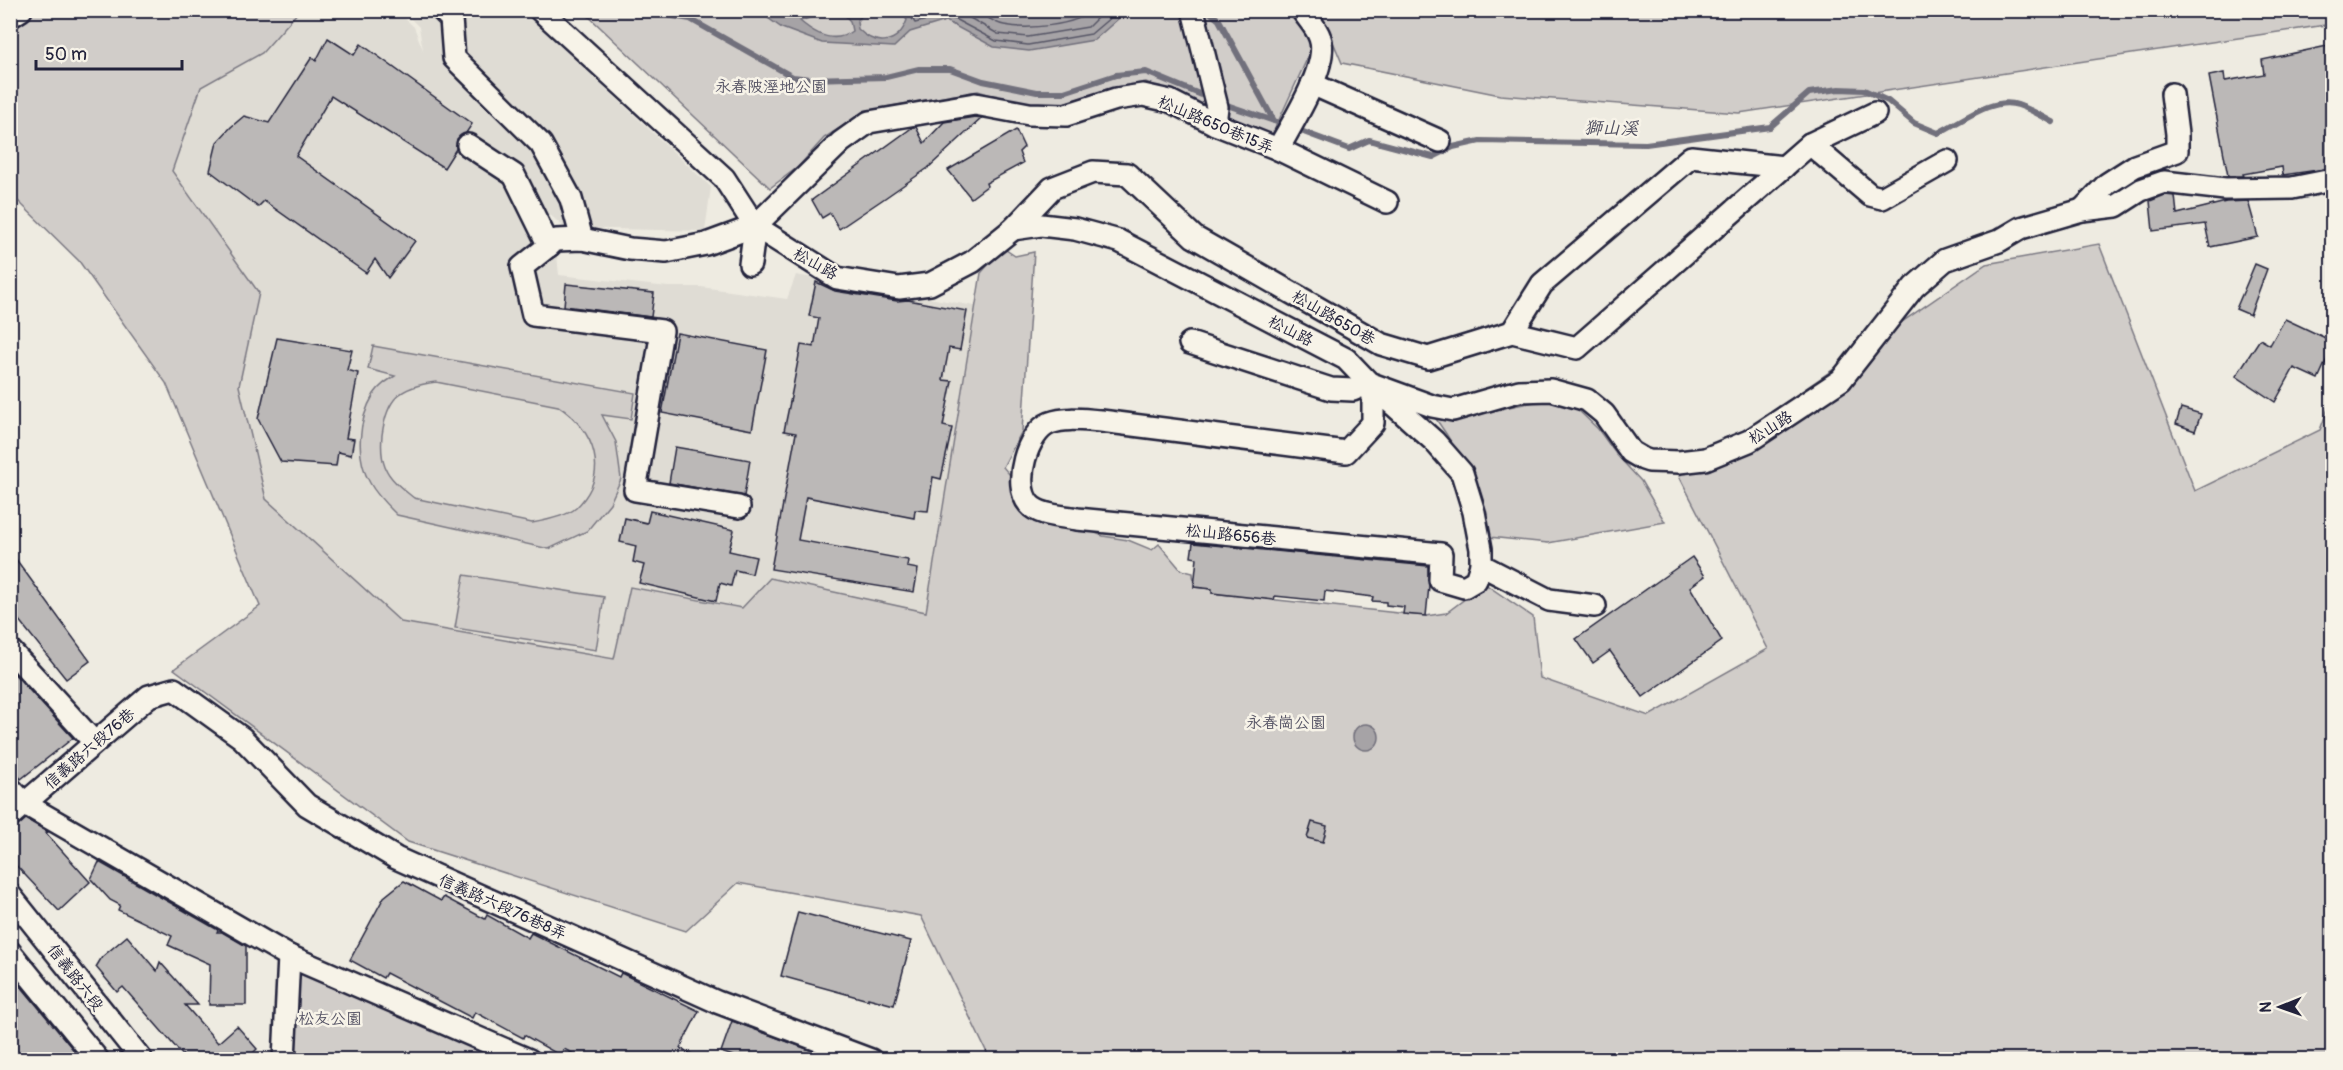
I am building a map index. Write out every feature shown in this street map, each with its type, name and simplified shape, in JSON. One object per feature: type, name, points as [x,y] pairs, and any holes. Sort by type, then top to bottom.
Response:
[{"type":"street","points":[[10,17],[21,10]]},
{"type":"street","points":[[442,10],[451,19],[454,58],[542,144],[571,199],[582,239]]},
{"type":"street","name":"松山路","points":[[540,10],[724,178],[755,226],[837,278],[899,288],[930,284],[972,262],[1012,229],[1041,225],[1075,229],[1119,241],[1346,359],[1369,383],[1432,406],[1453,410],[1519,391],[1551,390],[1587,400],[1604,414],[1631,452],[1648,461],[1679,462],[1705,459],[1749,441],[1842,380],[1914,287],[1945,260],[1999,241],[2021,228],[2082,210],[2116,207],[2141,190],[2164,182],[2224,189],[2292,188],[2332,180]]},
{"type":"street","points":[[1193,10],[1216,115]]},
{"type":"street","points":[[1278,149],[1312,84],[1323,51],[1320,38],[1302,10]]},
{"type":"street","points":[[1312,84],[1440,141]]},
{"type":"street","name":"松山路650巷15弄","points":[[755,226],[842,142],[870,122],[975,104],[1029,114],[1066,115],[1116,99],[1143,94],[1216,115],[1278,149],[1387,202]]},
{"type":"street","points":[[2082,210],[2106,184],[2135,166],[2177,151],[2172,94]]},
{"type":"street","points":[[1784,167],[1691,157],[1542,284],[1512,332],[1577,348],[1784,167],[1810,144],[1875,113]]},
{"type":"street","points":[[1810,144],[1869,195],[1882,198],[1947,161]]},
{"type":"street","points":[[468,145],[514,176],[549,246]]},
{"type":"street","name":"松山路650巷","points":[[1012,229],[1052,188],[1093,172],[1127,174],[1194,237],[1381,344],[1428,358],[1512,332]]},
{"type":"street","points":[[739,507],[634,490],[662,331],[534,315],[522,267],[556,240],[582,239],[630,249],[666,252],[706,244],[755,226],[750,264]]},
{"type":"street","points":[[1190,343],[1331,389],[1353,390],[1369,383]]},
{"type":"street","points":[[1369,383],[1434,441],[1462,473],[1474,512],[1481,549],[1481,565],[1550,600],[1595,606]]},
{"type":"street","points":[[1369,383],[1374,396],[1373,423]]},
{"type":"street","points":[[1373,423],[1396,408],[1418,401]]},
{"type":"street","name":"松山路656巷","points":[[1373,423],[1346,453],[1101,421],[1066,420],[1047,424],[1031,442],[1023,462],[1021,487],[1029,504],[1042,512],[1077,519],[1441,554],[1440,580],[1464,587],[1476,580],[1481,565]]},
{"type":"street","points":[[10,650],[94,742]]},
{"type":"street","name":"信義路六段76巷","points":[[18,810],[149,696],[174,689]]},
{"type":"street","name":"信義路六段76巷8弄","points":[[174,689],[242,738],[307,805],[396,858],[717,1002],[871,1059]]},
{"type":"street","points":[[10,788],[18,810],[289,956],[529,1059]]},
{"type":"street","name":"信義路六段","points":[[10,894],[142,1059]]},
{"type":"street","name":"信義路六段","points":[[10,952],[98,1059]]},
{"type":"street","points":[[284,1059],[289,956]]},
{"type":"shaded area","points":[[299,11],[397,11],[414,27],[423,50],[419,27],[403,11],[523,11],[711,187],[705,231],[565,228],[548,213],[554,225],[559,275],[668,287],[701,287],[787,299],[796,275],[975,306],[926,612],[770,578],[742,608],[631,587],[614,659],[401,622],[266,499],[239,386],[259,293],[172,171],[201,87],[262,53]]},
{"type":"green space","points":[[2332,10],[2332,24],[1739,113],[1500,95],[1342,63],[1320,11]]},
{"type":"green space","name":"永春崗公園","points":[[33,11],[299,11],[262,53],[201,87],[172,171],[259,293],[239,386],[266,499],[401,622],[614,659],[630,587],[742,608],[770,578],[926,612],[981,273],[1003,248],[1015,256],[1034,252],[1022,431],[1003,467],[1016,482],[1026,517],[1033,521],[1080,527],[1103,536],[1128,540],[1152,550],[1159,544],[1181,570],[1193,573],[1194,587],[1212,589],[1212,593],[1426,616],[1446,613],[1485,584],[1533,617],[1540,678],[1649,716],[1768,649],[1679,476],[1986,264],[2099,244],[2195,491],[2320,430],[2332,398],[2332,1059],[990,1059],[921,916],[738,883],[686,931],[408,842],[174,669],[260,606],[166,383],[79,261],[16,199],[11,200],[10,26],[25,13]]},
{"type":"green space","name":"永春陂溼地公園","points":[[583,11],[1293,11],[1312,48],[1272,135],[1146,82],[1117,87],[1061,104],[1038,106],[978,91],[886,107],[852,120],[824,138],[798,167],[770,188]]},
{"type":"green space","points":[[373,346],[635,393],[631,419],[602,415],[616,442],[621,479],[610,503],[587,531],[549,549],[397,515],[370,483],[365,473],[360,450],[362,427],[369,404],[378,389],[395,376],[368,369]],"holes":[[[436,382],[558,406],[571,416],[589,440],[594,453],[595,467],[593,481],[587,495],[576,508],[561,516],[532,523],[414,498],[387,472],[382,451],[387,412],[397,396],[413,387]]]},
{"type":"green space","points":[[1545,400],[1576,408],[1598,429],[1616,454],[1641,481],[1665,522],[1548,543],[1489,537],[1468,475],[1436,419]]},
{"type":"green space","points":[[464,575],[604,597],[596,650],[455,628]]},
{"type":"green space","name":"松友公園","points":[[289,957],[527,1060],[288,1060]]},
{"type":"water","points":[[1118,10],[1118,19],[1094,40],[1029,51],[994,47],[946,21],[910,32],[894,47],[822,43],[782,28],[758,11],[866,11],[857,21],[858,29],[872,39],[886,41],[898,34],[907,20],[900,11]],"holes":[[[842,12],[850,21],[852,31],[838,37],[818,34],[800,21],[825,13]]]},
{"type":"water","points":[[1366,724],[1375,728],[1379,737],[1375,746],[1366,750],[1357,746],[1353,737],[1357,728]]},
{"type":"building","points":[[328,38],[354,55],[361,44],[472,124],[466,133],[457,139],[456,149],[444,168],[331,96],[296,156],[415,241],[388,278],[375,259],[366,273],[264,201],[258,207],[210,171],[217,142],[244,116],[269,123],[312,57],[316,61]]},
{"type":"building","points":[[2332,45],[2332,168],[2283,175],[2282,167],[2243,174],[2244,176],[2228,176],[2209,76],[2224,73],[2225,81],[2264,74],[2262,60]]},
{"type":"building","points":[[982,118],[928,168],[839,229],[830,213],[822,218],[812,200],[913,127],[916,127],[924,143],[944,122]]},
{"type":"building","points":[[1016,130],[1024,147],[1019,152],[1023,163],[986,183],[987,186],[971,198],[948,170]]},
{"type":"building","points":[[2165,195],[2175,196],[2177,214],[2226,202],[2248,201],[2258,237],[2210,247],[2205,224],[2153,231],[2150,201]]},
{"type":"building","points":[[2255,264],[2267,269],[2250,315],[2236,309]]},
{"type":"building","points":[[816,282],[835,291],[897,301],[908,300],[967,311],[960,350],[949,348],[943,380],[952,381],[943,426],[952,428],[941,479],[933,477],[928,511],[915,510],[914,518],[806,497],[798,540],[908,560],[907,567],[918,569],[914,592],[771,569],[796,433],[784,431],[801,345],[814,347],[819,318],[809,316]]},
{"type":"building","points":[[566,284],[654,293],[651,317],[564,306]]},
{"type":"building","points":[[2285,319],[2332,341],[2332,348],[2318,379],[2294,368],[2275,402],[2236,376],[2260,339],[2270,345]]},
{"type":"building","points":[[677,333],[767,350],[752,430],[662,413]]},
{"type":"building","points":[[277,338],[352,350],[347,370],[358,373],[346,438],[354,439],[351,455],[338,452],[336,466],[281,462],[258,419]]},
{"type":"building","points":[[2181,408],[2201,414],[2195,431],[2176,424]]},
{"type":"building","points":[[675,447],[750,460],[744,496],[669,483]]},
{"type":"building","points":[[650,511],[734,530],[729,551],[756,557],[752,574],[735,570],[731,586],[720,583],[716,601],[639,583],[644,565],[633,562],[636,546],[620,542],[625,518],[647,523]]},
{"type":"building","points":[[1193,543],[1428,566],[1426,616],[1403,614],[1404,607],[1372,601],[1373,597],[1325,591],[1324,601],[1275,596],[1274,600],[1212,593],[1212,589],[1194,587],[1197,558],[1191,557]]},
{"type":"building","points":[[10,551],[90,661],[66,679],[10,609]]},
{"type":"building","points":[[1692,557],[1705,576],[1690,587],[1722,641],[1643,697],[1610,651],[1593,663],[1576,639]]},
{"type":"building","points":[[10,669],[73,738],[21,779],[10,766]]},
{"type":"building","points":[[26,819],[48,832],[46,833],[90,882],[59,911],[10,859],[10,828],[18,826]]},
{"type":"building","points":[[1312,822],[1327,826],[1323,842],[1307,838]]},
{"type":"building","points":[[99,862],[218,930],[217,932],[222,932],[246,946],[246,1005],[209,1005],[210,964],[168,945],[172,936],[118,910],[120,905],[110,900],[91,879]]},
{"type":"building","points":[[404,881],[441,901],[444,897],[485,919],[487,915],[528,938],[531,933],[619,977],[621,973],[699,1011],[680,1048],[701,1059],[584,1059],[564,1049],[561,1056],[524,1035],[523,1038],[475,1012],[472,1018],[386,973],[383,978],[350,960],[384,897]]},
{"type":"building","points":[[798,912],[911,941],[894,1005],[781,976]]},
{"type":"building","points":[[127,936],[157,971],[160,962],[198,1005],[185,1005],[218,1043],[237,1026],[257,1049],[253,1053],[258,1059],[186,1059],[123,987],[117,992],[96,967],[102,957]]},
{"type":"building","points":[[10,973],[81,1059],[19,1059],[10,1049]]},
{"type":"building","points":[[732,1021],[834,1059],[742,1059],[721,1052]]},
{"type":"waterway","points":[[639,10],[690,19],[793,77],[810,79],[886,77],[919,69],[950,69],[983,81],[1037,92],[1064,92],[1116,75],[1146,72],[1209,98]]},
{"type":"waterway","name":"獅山溪","points":[[1207,10],[1219,20],[1274,121],[1349,149],[1369,140],[1433,157],[1453,147],[1480,141],[1646,144],[1770,127],[1809,93],[1839,89],[1864,90],[1888,101],[1914,123],[1938,133],[1988,107],[2008,103],[2018,105],[2053,122]]},
{"type":"waterway","points":[[1221,103],[1274,121]]}]
